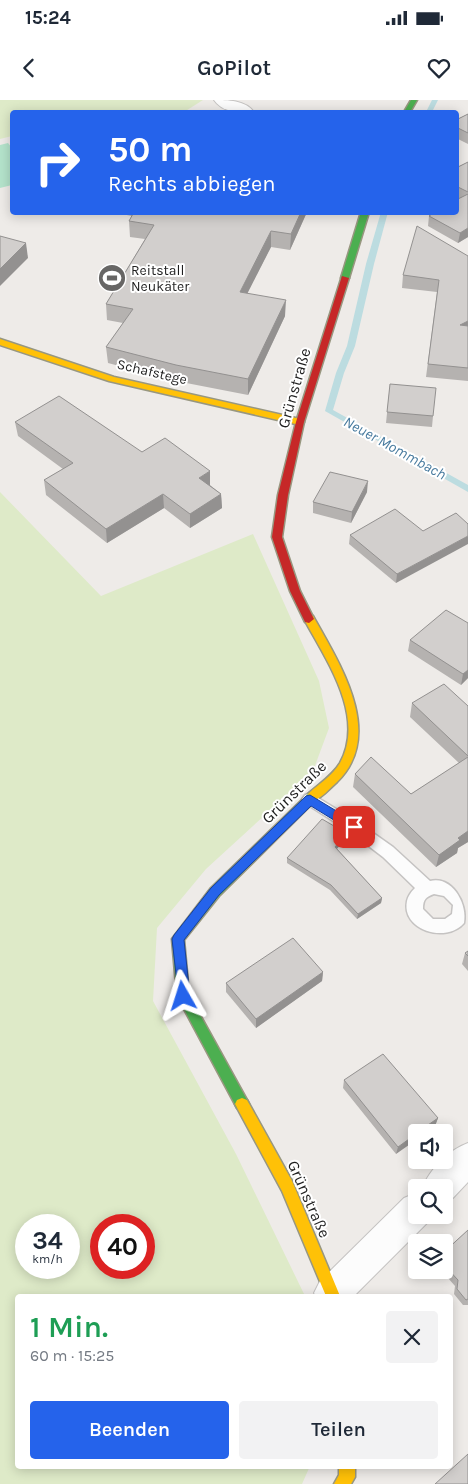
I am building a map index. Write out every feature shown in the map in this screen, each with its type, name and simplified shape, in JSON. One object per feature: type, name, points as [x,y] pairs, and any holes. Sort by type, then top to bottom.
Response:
[{"type":"street","points":[[222,100],[241,110]]},
{"type":"street","name":"Grünstraße","points":[[333,1294],[288,1186],[183,996],[178,939],[215,892],[345,765],[355,733],[351,702],[295,592],[277,537],[283,494],[300,422],[364,215]]},
{"type":"street","name":"Schafstege","points":[[0,342],[112,379],[300,422]]},
{"type":"street","points":[[448,1179],[468,1159]]},
{"type":"street","points":[[333,1294],[408,1218]]},
{"type":"street","points":[[342,1484],[347,1477],[347,1469]]},
{"type":"lane","points":[[310,799],[354,827],[388,852],[426,888]]},
{"type":"green space","points":[[0,100],[203,100],[187,110],[10,110],[10,136],[0,139]]},
{"type":"green space","points":[[8,143],[10,146],[10,186],[0,188],[0,145]]},
{"type":"green space","points":[[0,492],[101,596],[253,534],[319,681],[329,728],[313,771],[206,869],[157,928],[153,1001],[236,1154],[304,1294],[15,1294],[15,1469],[309,1469],[302,1484],[0,1484]]},
{"type":"building","points":[[468,114],[468,133],[459,128],[459,118]]},
{"type":"building","points":[[468,162],[468,192],[459,188],[459,166]]},
{"type":"building","points":[[468,194],[468,228],[460,233],[429,216],[459,215],[459,198]]},
{"type":"building","points":[[132,215],[300,215],[291,234],[271,231],[240,292],[286,300],[248,379],[176,365],[106,347],[133,309],[106,304],[154,225],[129,221]]},
{"type":"building","points":[[417,226],[468,256],[468,321],[460,325],[468,326],[468,368],[428,364],[439,280],[403,275]]},
{"type":"building","points":[[0,236],[26,243],[0,269]]},
{"type":"building","points":[[390,384],[436,388],[433,416],[387,412]]},
{"type":"building","points":[[59,396],[142,452],[165,438],[210,471],[199,478],[221,494],[190,514],[163,494],[106,529],[44,480],[73,463],[15,422]]},
{"type":"building","points":[[330,472],[368,481],[352,512],[313,502]]},
{"type":"building","points":[[395,509],[423,531],[456,513],[468,524],[468,536],[397,574],[350,535]]},
{"type":"building","points":[[446,610],[468,623],[468,670],[463,674],[410,640]]},
{"type":"building","points":[[444,684],[468,706],[468,756],[412,703]]},
{"type":"building","points":[[371,757],[411,794],[468,757],[468,831],[458,838],[460,840],[439,855],[355,774]]},
{"type":"building","points":[[322,819],[346,833],[335,847],[382,898],[358,914],[331,885],[287,858]]},
{"type":"building","points":[[293,938],[323,972],[256,1019],[226,983]]},
{"type":"building","points":[[383,1054],[438,1118],[429,1124],[408,1124],[408,1140],[398,1147],[344,1080]]},
{"type":"building","points":[[468,1230],[468,1299],[466,1300],[457,1289],[458,1280],[453,1275],[453,1244]]},
{"type":"building","points":[[468,1454],[468,1484],[435,1484],[453,1469]]},
{"type":"waterway","points":[[430,110],[435,100]]},
{"type":"waterway","name":"Neuer Mommbach","points":[[384,215],[370,264],[351,346],[340,373],[329,411],[468,489]]},
{"type":"traffic: fast","points":[[408,110],[414,100]]},
{"type":"traffic: fast","points":[[345,278],[364,215]]},
{"type":"traffic: fast","points":[[242,1104],[183,996],[178,939],[215,892],[313,796]]},
{"type":"traffic: slow","points":[[0,342],[112,379],[300,422]]},
{"type":"traffic: slow","points":[[309,619],[345,689],[351,708],[353,726],[352,745],[343,768],[313,796]]},
{"type":"traffic: slow","points":[[242,1104],[287,1186],[332,1294]]},
{"type":"traffic: slow","points":[[342,1484],[347,1477],[347,1469]]},
{"type":"traffic: jam","points":[[309,619],[295,591],[277,537],[283,495],[300,422],[345,278]]},
{"type":"place","name":"Reitstall Neukäter","points":[[112,278]]},
{"type":"route","points":[[183,996],[178,939],[215,892],[310,799],[354,827]]}]
